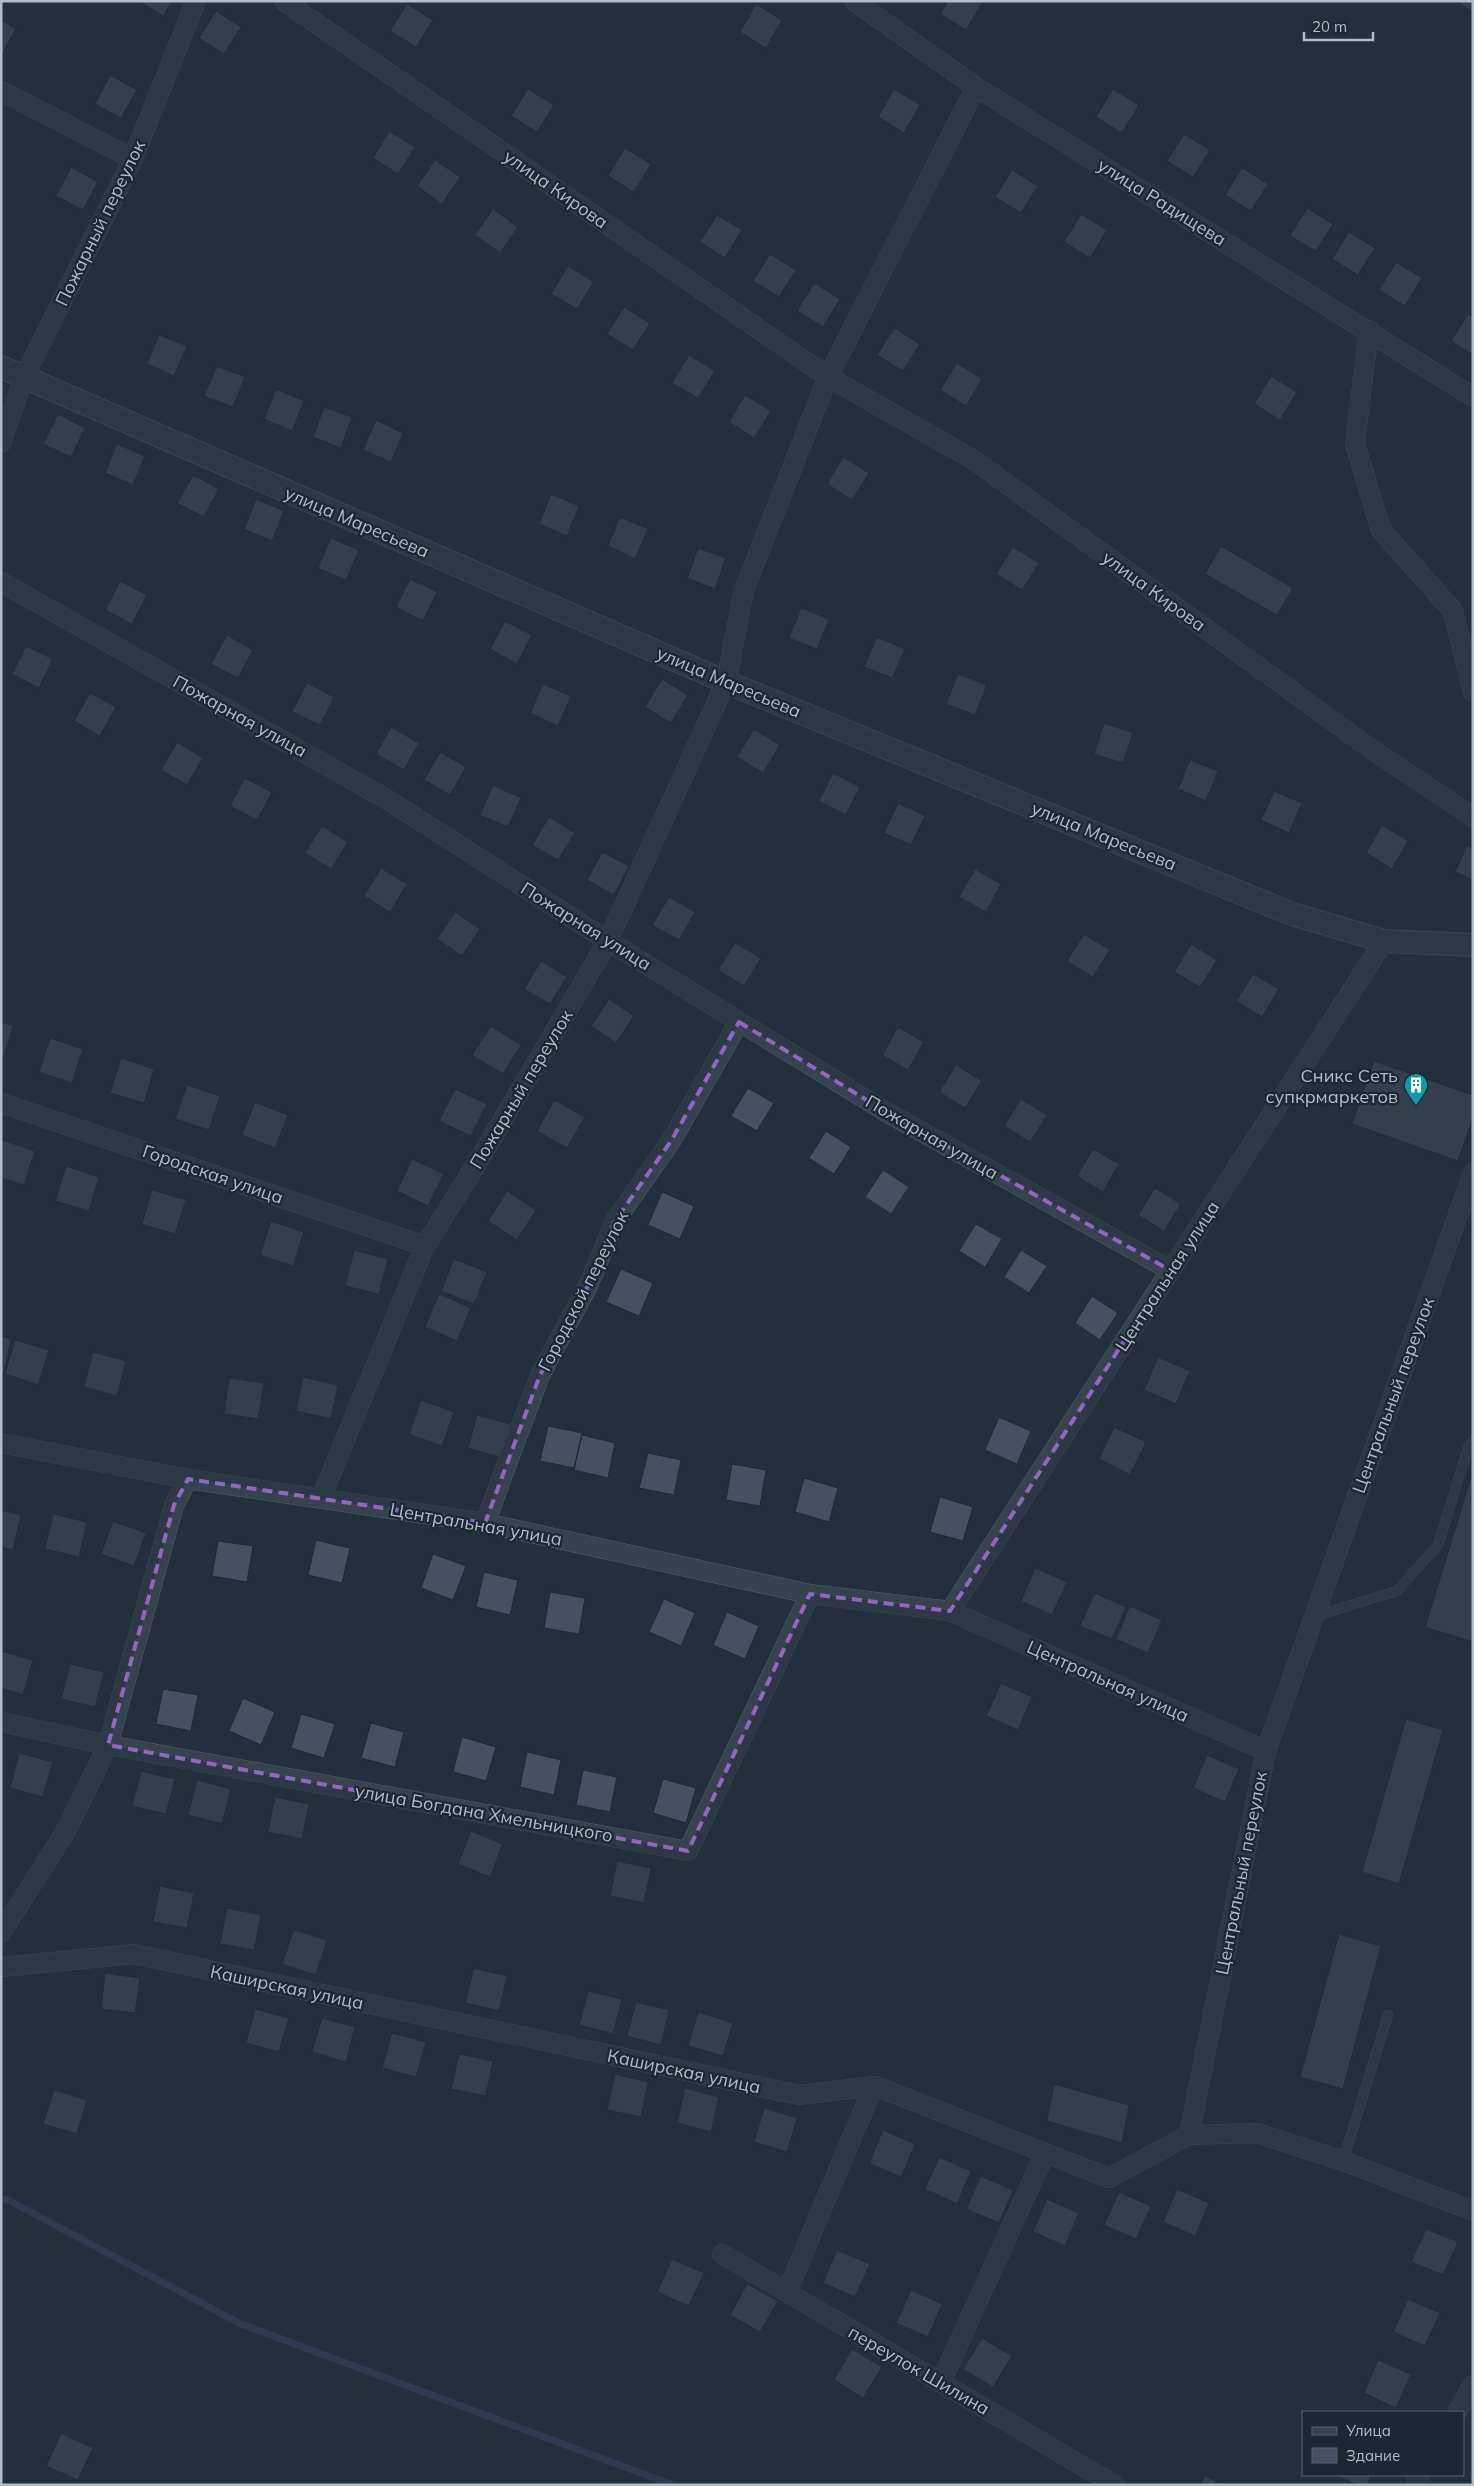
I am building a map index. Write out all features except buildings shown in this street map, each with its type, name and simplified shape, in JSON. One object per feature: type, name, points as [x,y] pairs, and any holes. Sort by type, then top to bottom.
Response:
[{"type":"street","name":"Пожарный переулок","points":[[1,443],[24,377],[133,160],[196,1]]},
{"type":"street","name":"улица Кирова","points":[[284,1],[828,377],[974,460],[1374,751],[1473,817]]},
{"type":"street","name":"улица Радищева","points":[[854,1],[976,87],[1369,330],[1473,397]]},
{"type":"street","points":[[726,682],[744,590],[828,377],[976,87]]},
{"type":"street","points":[[1,91],[133,160]]},
{"type":"street","points":[[1369,330],[1355,444],[1381,530],[1453,612],[1473,692]]},
{"type":"street","name":"улица Маресьева","points":[[1,367],[726,682],[1292,914],[1384,941],[1473,945]]},
{"type":"street","name":"Пожарная улица","points":[[1,582],[388,800],[608,941],[888,1113],[1170,1270]]},
{"type":"street","name":"Пожарный переулок","points":[[320,1498],[425,1246],[479,1160],[608,941],[726,682]]},
{"type":"street","name":"Центральная улица","points":[[950,1611],[1384,941]]},
{"type":"street","name":"Городской переулок","points":[[485,1523],[540,1374],[588,1286],[615,1221],[671,1141],[739,1022]]},
{"type":"street","name":"Городская улица","points":[[1,1103],[425,1246]]},
{"type":"street","name":"Центральный переулок","points":[[1189,2136],[1266,1751],[1473,1173]]},
{"type":"street","name":"Центральная улица","points":[[1,1443],[188,1479],[485,1523],[810,1594],[950,1611],[1266,1751]]},
{"type":"street","points":[[1,1933],[66,1831],[108,1744],[174,1504],[188,1479]]},
{"type":"street","name":"улица Богдана Хмельницкого","points":[[1,1722],[108,1744],[688,1851],[810,1594]]},
{"type":"street","name":"Каширская улица","points":[[1,1967],[134,1954],[799,2095],[873,2087],[1109,2178],[1189,2136],[1257,2133],[1343,2161],[1473,2211]]},
{"type":"street","points":[[787,2292],[873,2087]]},
{"type":"street","points":[[941,2382],[1045,2153]]},
{"type":"street","name":"переулок Шилина","points":[[722,2254],[1115,2485]]},
{"type":"street","points":[[1458,2411],[1473,2385]]},
{"type":"lane","points":[[1314,1617],[1397,1591],[1438,1545],[1469,1446],[1473,1441]]},
{"type":"lane","points":[[1343,2161],[1388,2015]]},
{"type":"highlighted area","points":[[739,1022],[888,1113],[1170,1270],[950,1611],[810,1594],[688,1851],[108,1745],[174,1505],[188,1479],[485,1523],[540,1375],[588,1286],[615,1221],[671,1141]]},
{"type":"waterway","points":[[1,2199],[8,2200],[241,2324],[673,2485]]},
{"type":"place","name":"Сникс Сеть супкрмаркетов","points":[[1416,1106]]}]
